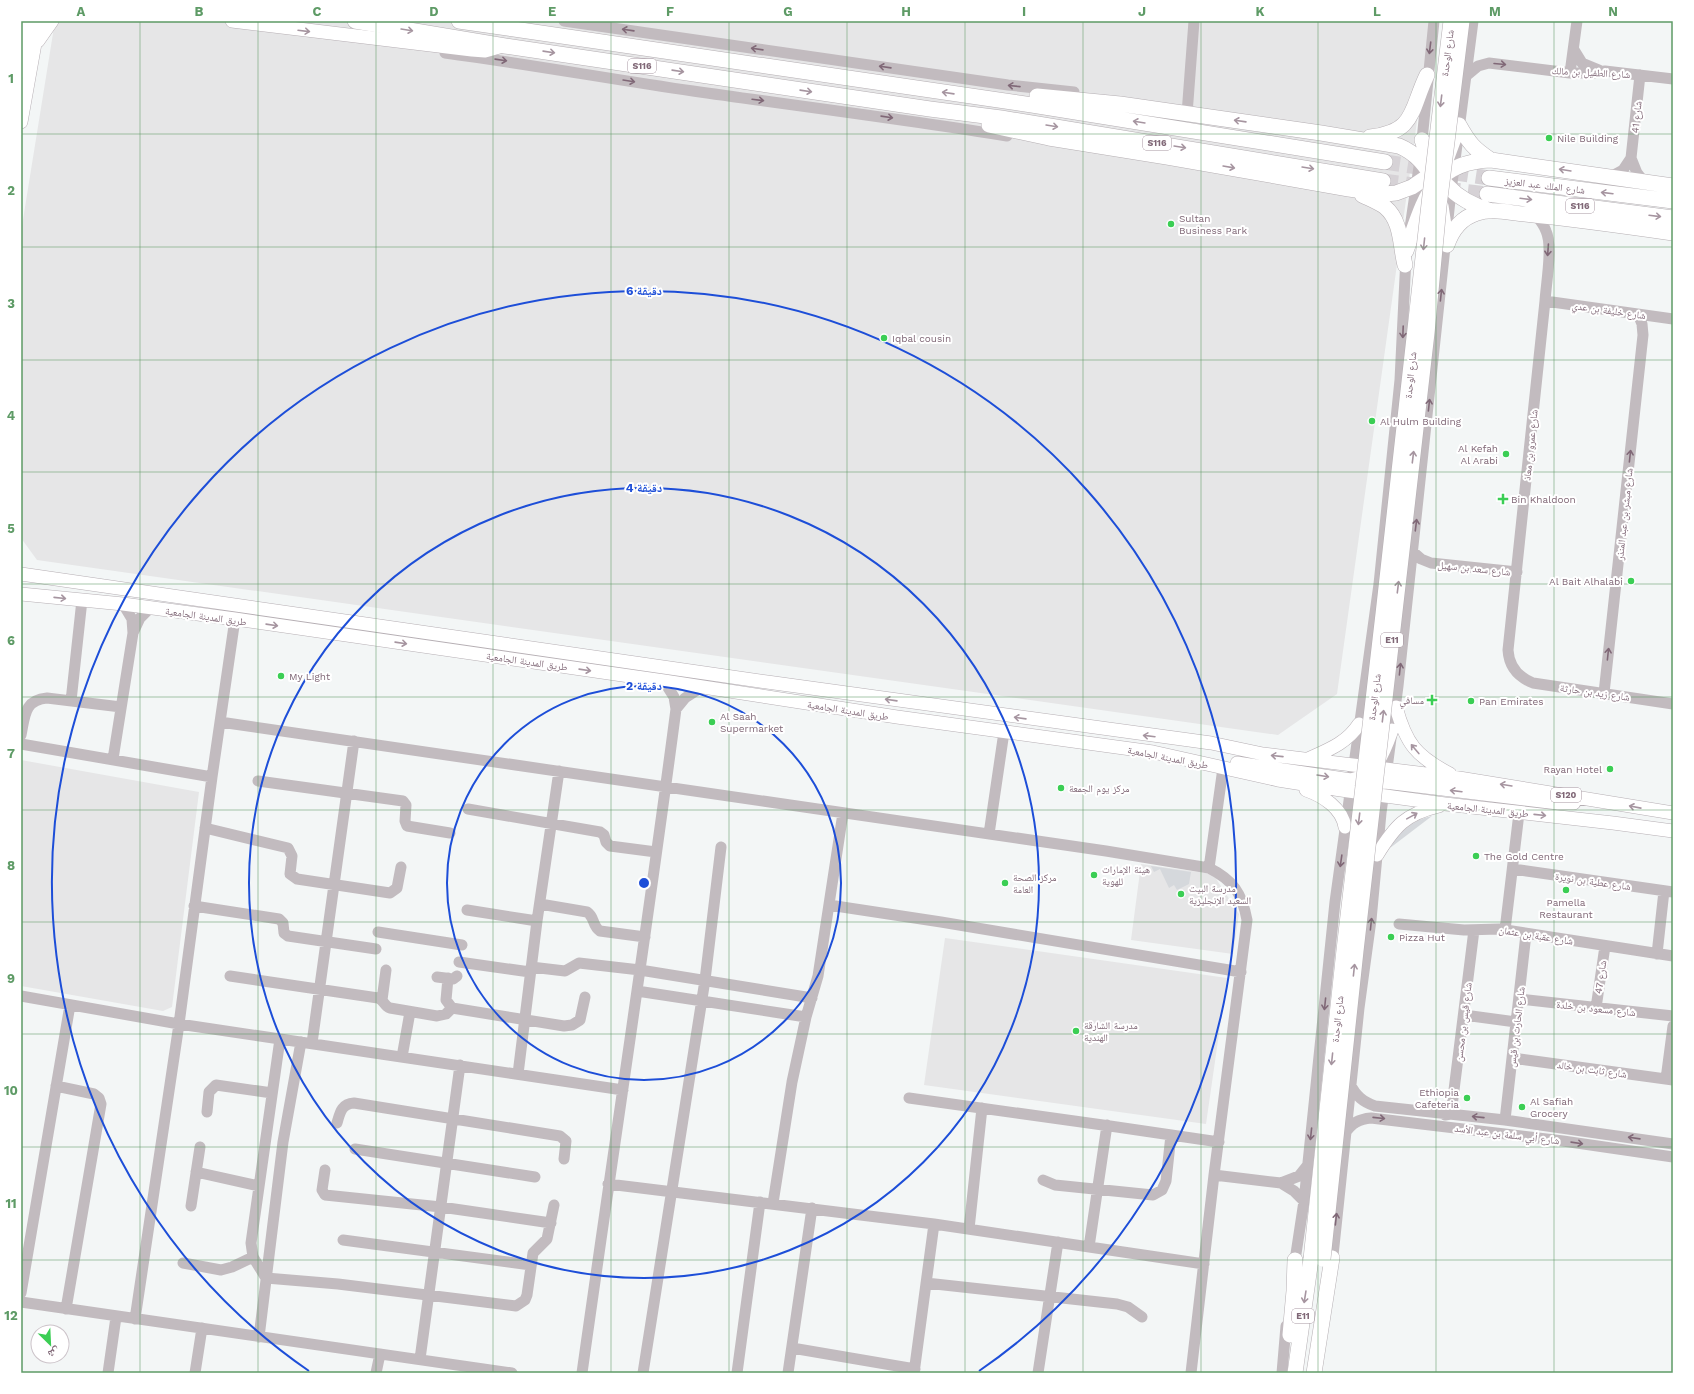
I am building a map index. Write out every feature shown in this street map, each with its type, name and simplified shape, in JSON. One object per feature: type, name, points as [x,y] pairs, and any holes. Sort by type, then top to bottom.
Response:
[{"type":"highway","name":"S116","points":[[355,21],[505,46],[1000,118],[1383,181]]},
{"type":"highway","name":"S116","points":[[459,21],[495,24],[987,98],[1385,162]]},
{"type":"highway","name":"شارع الوحدة","points":[[1295,1373],[1322,1259],[1343,958],[1385,599],[1428,204],[1451,21]]},
{"type":"highway","name":"شارع الوحدة","points":[[1307,1373],[1310,1339],[1322,1259],[1427,333],[1439,206],[1462,21]]},
{"type":"highway","points":[[1358,138],[1390,134],[1404,124],[1411,115],[1427,75]]},
{"type":"highway","points":[[987,98],[995,95],[1017,95],[1120,104],[1358,138],[1398,146],[1415,156],[1457,195],[1494,211]]},
{"type":"highway","points":[[930,109],[963,119],[1041,136],[1385,194],[1396,193],[1460,166],[1492,160],[1673,186]]},
{"type":"highway","points":[[1459,125],[1467,141],[1474,149],[1492,160]]},
{"type":"highway","points":[[1406,258],[1423,203],[1448,156],[1459,125]]},
{"type":"highway","points":[[1422,140],[1436,177],[1447,245]]},
{"type":"highway","points":[[1410,187],[1416,173],[1415,156]]},
{"type":"highway","points":[[1457,195],[1460,166]]},
{"type":"highway","name":"شارع الملك عبد العزيز","points":[[1489,178],[1673,201]]},
{"type":"highway","points":[[1349,189],[1378,203],[1390,211],[1397,225],[1406,258]]},
{"type":"highway","name":"شارع الملك عبد العزيز","points":[[1487,194],[1673,218]]},
{"type":"highway","points":[[1447,245],[1453,230],[1464,219],[1478,212],[1494,211],[1673,233]]},
{"type":"highway","points":[[1314,1373],[1322,1259]]},
{"type":"highway","points":[[1289,1373],[1295,1260]]},
{"type":"main road","points":[[21,71],[29,21]]},
{"type":"main road","points":[[21,122],[39,21]]},
{"type":"main road","points":[[34,46],[52,21]]},
{"type":"main road","points":[[232,21],[480,51],[505,46]]},
{"type":"main road","points":[[21,569],[46,579]]},
{"type":"main road","name":"طريق المدينة الجامعية","points":[[21,574],[46,579],[836,692],[1211,743],[1262,754],[1459,778],[1673,813]]},
{"type":"main road","name":"طريق المدينة الجامعية","points":[[21,594],[123,604],[664,681],[868,713],[1153,752],[1278,780],[1351,786],[1383,796],[1673,831]]},
{"type":"main road","points":[[1396,707],[1402,729],[1417,752],[1432,764],[1459,778]]},
{"type":"main road","points":[[1308,759],[1346,740],[1359,724]]},
{"type":"main road","points":[[1351,786],[1365,775],[1381,768],[1384,752],[1392,730]]},
{"type":"main road","points":[[1202,763],[1232,762],[1351,786],[1366,783],[1385,782],[1565,804],[1578,803],[1591,799]]},
{"type":"main road","points":[[1278,780],[1323,797],[1340,814],[1345,827]]},
{"type":"main road","points":[[1377,855],[1398,825],[1420,812],[1445,804]]},
{"type":"street","points":[[564,21],[581,22],[1008,85],[1093,94],[1110,99],[1120,104]]},
{"type":"street","points":[[1187,114],[1194,21]]},
{"type":"street","points":[[1415,156],[1422,140],[1427,75],[1434,21]]},
{"type":"street","points":[[1460,166],[1459,125],[1473,21]]},
{"type":"street","points":[[1570,72],[1578,21]]},
{"type":"street","points":[[338,35],[374,44],[492,59],[690,91],[941,125],[1145,159],[1156,160],[1167,157]]},
{"type":"street","points":[[1574,50],[1580,61],[1585,65],[1595,70],[1605,71]]},
{"type":"street","name":"شارع الطفيل بن مالك","points":[[1466,76],[1478,66],[1489,63],[1570,72],[1593,73],[1605,71],[1673,79]]},
{"type":"street","name":"شارع 41","points":[[1631,158],[1640,75]]},
{"type":"street","points":[[1610,177],[1623,170],[1631,158]]},
{"type":"street","points":[[1631,158],[1637,173],[1644,182]]},
{"type":"street","points":[[1282,1373],[1287,1304],[1304,1201],[1345,827],[1379,584],[1400,380],[1410,187]]},
{"type":"street","points":[[1392,730],[1396,707],[1447,245],[1457,195]]},
{"type":"street","name":"شارع عمرو بن معاذ","points":[[1519,675],[1512,668],[1508,659],[1508,650],[1545,301],[1549,240],[1547,231],[1536,215]]},
{"type":"street","name":"شارع خليفة بن عدي","points":[[1545,301],[1673,319]]},
{"type":"street","name":"شارع مبشر بن عبد المنذر","points":[[1604,693],[1644,335],[1638,314]]},
{"type":"street","points":[[1644,335],[1649,327],[1659,317]]},
{"type":"street","name":"شارع سعد بن سهيل","points":[[1413,552],[1421,559],[1431,563],[1517,572]]},
{"type":"street","name":"شارع سعد بن سهيل","points":[[1410,575],[1431,563]]},
{"type":"street","points":[[71,701],[82,600]]},
{"type":"street","points":[[113,759],[120,707],[133,633],[132,618],[123,604]]},
{"type":"street","points":[[133,633],[140,618],[150,608]]},
{"type":"street","points":[[135,1319],[179,1024],[194,906],[235,620]]},
{"type":"street","name":"شارع زيد بن حارثة","points":[[1519,675],[1533,683],[1673,704]]},
{"type":"street","points":[[582,1373],[608,1184],[645,937],[676,709],[671,692],[664,681]]},
{"type":"street","points":[[676,709],[685,698],[702,687]]},
{"type":"street","points":[[21,735],[26,711],[34,701],[47,698],[120,707]]},
{"type":"street","points":[[220,722],[1106,850],[1209,868],[1221,874],[1232,883],[1240,894],[1247,920],[1218,1142],[1191,1373]]},
{"type":"street","points":[[989,834],[1004,732]]},
{"type":"street","points":[[259,1337],[284,1142],[319,990],[354,741]]},
{"type":"street","points":[[21,744],[212,777]]},
{"type":"street","points":[[1209,868],[1223,768]]},
{"type":"street","points":[[1322,1373],[1330,1316],[1322,1259],[1345,1132],[1371,920],[1385,782],[1381,768]]},
{"type":"street","points":[[518,1074],[530,969],[559,771]]},
{"type":"street","points":[[258,782],[403,801],[406,805],[404,821],[407,826],[450,833]]},
{"type":"street","points":[[468,809],[600,832],[604,835],[606,842],[610,846],[656,852]]},
{"type":"street","points":[[773,1203],[792,1082],[806,1017],[818,976],[843,813]]},
{"type":"street","points":[[1505,930],[1519,813]]},
{"type":"street","points":[[205,828],[285,847],[292,853],[290,871],[292,876],[297,879],[392,892],[397,888],[401,867]]},
{"type":"street","points":[[643,1373],[702,1001],[720,847]]},
{"type":"street","name":"شارع عطية بن نويرة","points":[[1512,869],[1669,892]]},
{"type":"street","points":[[1657,954],[1669,892]]},
{"type":"street","points":[[540,904],[587,912],[592,916],[595,926],[600,931],[645,937]]},
{"type":"street","points":[[829,905],[1241,972]]},
{"type":"street","points":[[194,906],[279,919],[283,923],[283,931],[286,935],[376,949]]},
{"type":"street","points":[[468,910],[537,921]]},
{"type":"street","name":"شارع عقبة بن عثمان","points":[[1399,924],[1474,930],[1505,930],[1657,954],[1673,953]]},
{"type":"street","name":"شارع قيس بن محسن","points":[[1451,1114],[1474,930]]},
{"type":"street","points":[[378,932],[462,945]]},
{"type":"street","name":"شارع الحارث بن قيس","points":[[1505,1120],[1526,934]]},
{"type":"street","name":"شارع 47","points":[[1596,1008],[1605,946]]},
{"type":"street","points":[[459,962],[565,971],[579,963],[640,970],[812,998]]},
{"type":"street","points":[[382,1000],[386,970]]},
{"type":"street","points":[[230,976],[382,1000],[388,1008],[410,1012],[441,1015],[452,1008],[564,1026],[576,1023],[582,1015],[584,997]]},
{"type":"street","points":[[448,977],[446,1000],[452,1008]]},
{"type":"street","points":[[637,991],[806,1017]]},
{"type":"street","points":[[21,996],[179,1024],[623,1090]]},
{"type":"street","name":"شارع مسعود بن خلدة","points":[[1519,999],[1673,1016]]},
{"type":"street","points":[[21,1293],[70,1005]]},
{"type":"street","points":[[402,1057],[410,1012]]},
{"type":"street","points":[[1464,1015],[1516,1022]]},
{"type":"street","points":[[1670,1080],[1673,1026]]},
{"type":"street","points":[[266,1278],[253,1256],[251,1243],[280,1039]]},
{"type":"street","name":"شارع ثابت بن خالد","points":[[1512,1058],[1670,1080]]},
{"type":"street","points":[[420,1359],[460,1065]]},
{"type":"street","name":"شارع أبي سلمة بن عبد الأسد","points":[[1350,1084],[1354,1092],[1360,1098],[1375,1106],[1505,1120],[1673,1144]]},
{"type":"street","points":[[207,1112],[209,1092],[216,1085],[272,1093]]},
{"type":"street","points":[[56,1086],[94,1094],[99,1098],[101,1104],[66,1309]]},
{"type":"street","points":[[909,1098],[1218,1142]]},
{"type":"street","points":[[337,1123],[344,1105],[354,1103],[452,1118],[560,1136],[566,1142],[564,1159]]},
{"type":"street","points":[[970,1229],[982,1108]]},
{"type":"street","points":[[1430,1124],[1431,1120],[1435,1117],[1451,1114]]},
{"type":"street","name":"شارع أبي سلمة بن عبد الأسد","points":[[1345,1132],[1349,1126],[1356,1122],[1371,1118],[1430,1124],[1673,1157]]},
{"type":"street","points":[[1089,1246],[1107,1125]]},
{"type":"street","points":[[1043,1180],[1055,1185],[1097,1190],[1148,1195],[1158,1193],[1166,1181],[1171,1135]]},
{"type":"street","points":[[191,1206],[200,1147]]},
{"type":"street","points":[[355,1149],[534,1177]]},
{"type":"street","points":[[1281,1183],[1299,1176],[1307,1166]]},
{"type":"street","points":[[325,1170],[322,1190],[325,1195],[441,1207],[551,1223]]},
{"type":"street","points":[[196,1172],[259,1186]]},
{"type":"street","points":[[1214,1175],[1281,1183],[1294,1191],[1304,1201]]},
{"type":"street","points":[[608,1184],[773,1203],[934,1224],[1204,1264]]},
{"type":"street","points":[[737,1373],[760,1202]]},
{"type":"street","points":[[266,1278],[338,1284],[516,1306],[524,1300],[527,1295],[534,1253],[547,1239],[554,1205]]},
{"type":"street","points":[[788,1373],[812,1208]]},
{"type":"street","points":[[792,1348],[915,1371],[934,1224]]},
{"type":"street","points":[[343,1240],[531,1265]]},
{"type":"street","points":[[1038,1373],[1058,1242]]},
{"type":"street","points":[[183,1263],[221,1270],[232,1268],[253,1256]]},
{"type":"street","points":[[926,1283],[1117,1304],[1128,1307],[1142,1317]]},
{"type":"street","points":[[21,1302],[420,1359],[458,1369],[512,1373]]},
{"type":"street","points":[[108,1373],[116,1316]]},
{"type":"street","points":[[194,1373],[202,1328]]},
{"type":"street","points":[[376,1373],[380,1354]]},
{"type":"shaded area","points":[[55,21],[1431,21],[1337,694],[1278,735],[37,560],[21,538],[21,232]]},
{"type":"shaded area","points":[[21,760],[199,792],[172,1007],[163,1011],[21,986]]},
{"type":"shaded area","points":[[1432,816],[1390,848],[1402,831],[1407,827],[1419,820]]},
{"type":"shaded area","name":"مدرسة البيت السعيد الإنجليزية","points":[[1141,864],[1213,874],[1239,914],[1233,954],[1131,940]]},
{"type":"shaded area","points":[[1151,866],[1191,872],[1189,884],[1177,890],[1174,885],[1169,888],[1160,869],[1154,872]]},
{"type":"shaded area","name":"مدرسة الشارقة الهندية","points":[[945,938],[1227,978],[1206,1124],[924,1085]]},
{"type":"tunnel","points":[[1385,162],[1489,178]]},
{"type":"tunnel","points":[[1383,181],[1422,186]]},
{"type":"tunnel","points":[[1445,189],[1487,194]]},
{"type":"place","name":"Nile Building","points":[[1549,138]]},
{"type":"place","name":"Sultan Business Park","points":[[1171,224]]},
{"type":"place","name":"Iqbal cousin","points":[[884,338]]},
{"type":"place","name":"Al Hulm Building","points":[[1372,421]]},
{"type":"place","name":"Al Kefah Al Arabi","points":[[1506,454]]},
{"type":"place","name":"Bin Khaldoon","points":[[1503,499]]},
{"type":"place","name":"Al Bait Alhalabi","points":[[1631,581]]},
{"type":"place","name":"My Light","points":[[281,676]]},
{"type":"place","name":"مسافي","points":[[1432,700]]},
{"type":"place","name":"Pan Emirates","points":[[1471,701]]},
{"type":"place","name":"Al Saah Supermarket","points":[[712,722]]},
{"type":"place","name":"Rayan Hotel","points":[[1610,769]]},
{"type":"place","name":"مركز يوم الجمعة","points":[[1061,788]]},
{"type":"place","name":"The Gold Centre","points":[[1476,856]]},
{"type":"place","name":"هيئة الإمارات للهوية","points":[[1094,875]]},
{"type":"place","name":"مركز الصحة العامة","points":[[1005,883]]},
{"type":"place","name":"Pamella Restaurant","points":[[1566,890]]},
{"type":"place","name":"مدرسة البيت السعيد الإنجليزية","points":[[1181,894]]},
{"type":"place","name":"Pizza Hut","points":[[1391,937]]},
{"type":"place","name":"مدرسة الشارقة الهندية","points":[[1076,1031]]},
{"type":"place","name":"Ethiopia Cafeteria","points":[[1467,1098]]},
{"type":"place","name":"Al Safiah Grocery","points":[[1522,1107]]}]
